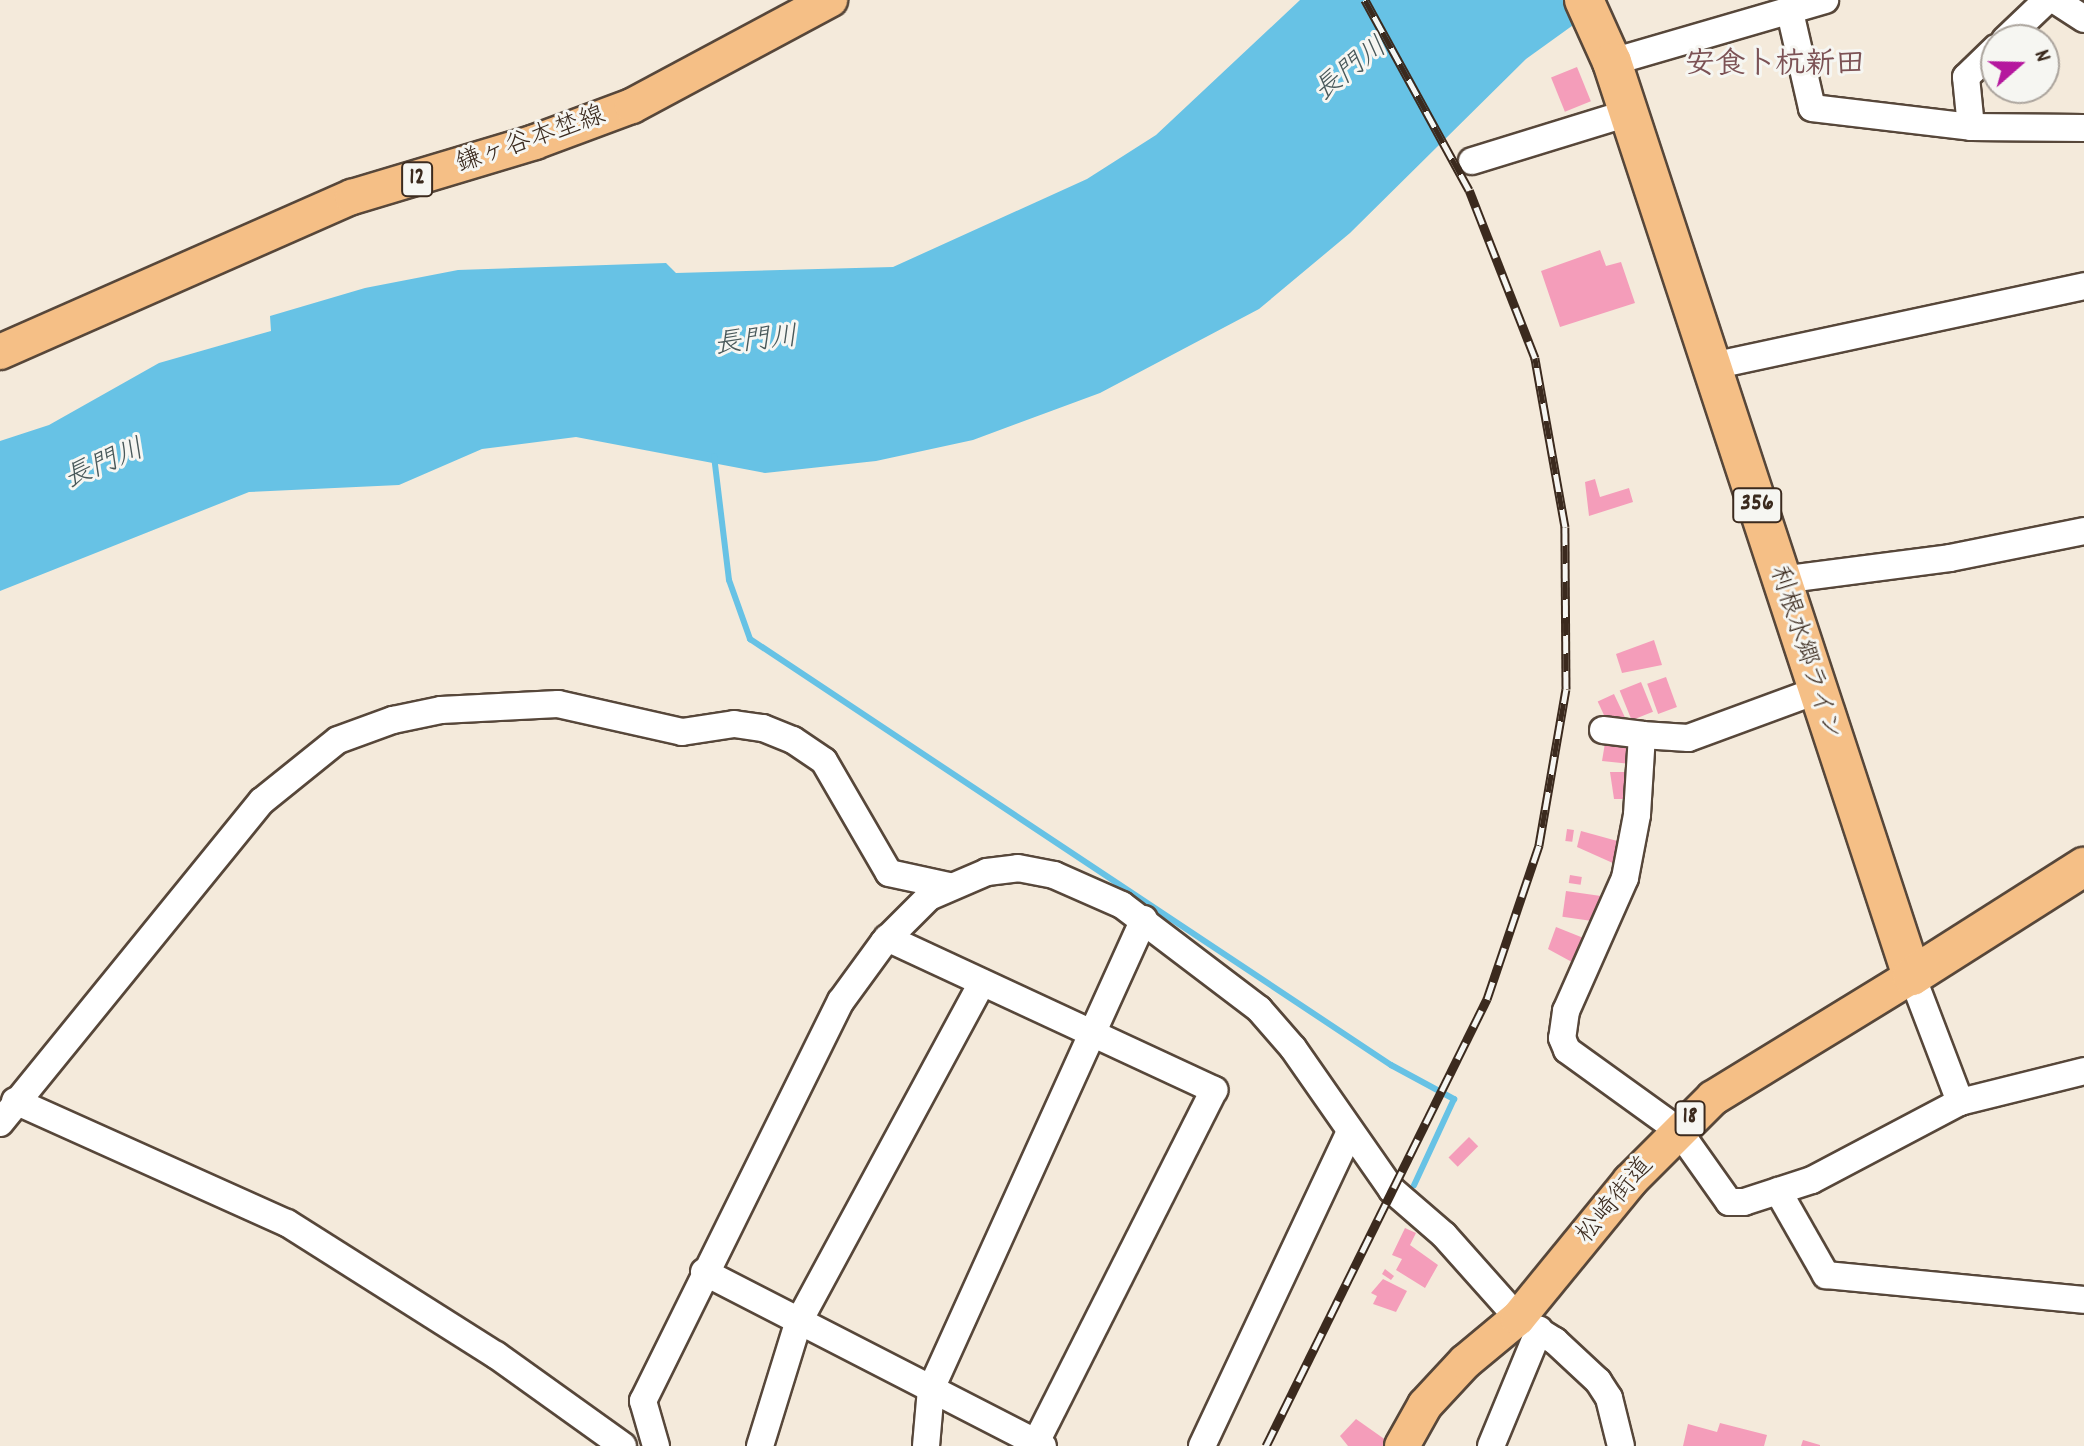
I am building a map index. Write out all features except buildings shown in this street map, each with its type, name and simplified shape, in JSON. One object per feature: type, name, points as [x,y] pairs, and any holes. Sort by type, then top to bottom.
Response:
[{"type":"highway","name":"利根水郷ライン","points":[[1584,0],[1607,47],[1912,976]]},
{"type":"highway","points":[[1912,976],[2084,867]]},
{"type":"main road","name":"鎌ヶ谷本埜線","points":[[0,352],[352,197],[521,147],[632,106],[830,0]]},
{"type":"main road","name":"松崎街道","points":[[1402,1446],[1425,1405],[1465,1362],[1528,1324],[1678,1130],[1713,1098],[1912,976]]},
{"type":"street","points":[[1607,47],[1790,12],[1825,0]]},
{"type":"street","points":[[2022,24],[2047,0]]},
{"type":"street","points":[[2055,0],[2084,19]]},
{"type":"street","points":[[1790,12],[1812,108],[1971,127],[2084,128]]},
{"type":"street","points":[[1971,127],[1966,77],[1980,63]]},
{"type":"street","points":[[1472,161],[1628,113]]},
{"type":"street","points":[[1712,366],[2084,286]]},
{"type":"street","points":[[1781,580],[1950,558],[2084,531]]},
{"type":"street","points":[[1603,730],[1688,738],[1816,691]]},
{"type":"street","points":[[0,1123],[262,801],[338,740],[393,720],[441,710],[558,704],[682,732],[734,724],[763,728],[793,740],[824,761],[889,873],[949,886]]},
{"type":"street","points":[[1642,735],[1637,815],[1625,878],[1566,1011],[1562,1038],[1567,1050],[1678,1130],[1729,1202],[1812,1180],[1960,1102],[2084,1071]]},
{"type":"street","points":[[656,1446],[643,1401],[823,1031],[887,938],[929,897],[987,872],[1018,868],[1090,889],[1144,919],[1277,1027],[1392,1190],[1444,1235],[1528,1324],[1598,1381],[1609,1398],[1621,1446]]},
{"type":"street","points":[[926,1446],[931,1389],[1144,919]]},
{"type":"street","points":[[704,1272],[1037,1445],[1214,1090],[887,938]]},
{"type":"street","points":[[1912,976],[1960,1102]]},
{"type":"street","points":[[760,1446],[799,1321],[982,982]]},
{"type":"street","points":[[15,1101],[287,1223],[448,1323],[623,1446]]},
{"type":"street","points":[[1202,1446],[1349,1133]]},
{"type":"street","points":[[1778,1191],[1826,1275],[2084,1300]]},
{"type":"street","points":[[1491,1446],[1528,1324]]},
{"type":"water","name":"長門川","points":[[1300,0],[1608,0],[1526,59],[1350,233],[1259,309],[1100,393],[973,440],[876,461],[765,473],[576,437],[482,449],[399,485],[249,492],[0,591],[0,441],[49,425],[159,363],[271,331],[270,316],[365,288],[458,270],[666,263],[676,273],[893,267],[1087,179],[1156,135]]},
{"type":"waterway","points":[[714,456],[729,580],[750,639],[1391,1065],[1454,1099],[1414,1185]]},
{"type":"railway","points":[[1266,1446],[1487,999],[1539,845],[1566,689],[1565,527],[1535,358],[1469,190],[1365,0]]},
{"type":"district","name":"安食卜杭新田","points":[[1775,67]]}]
